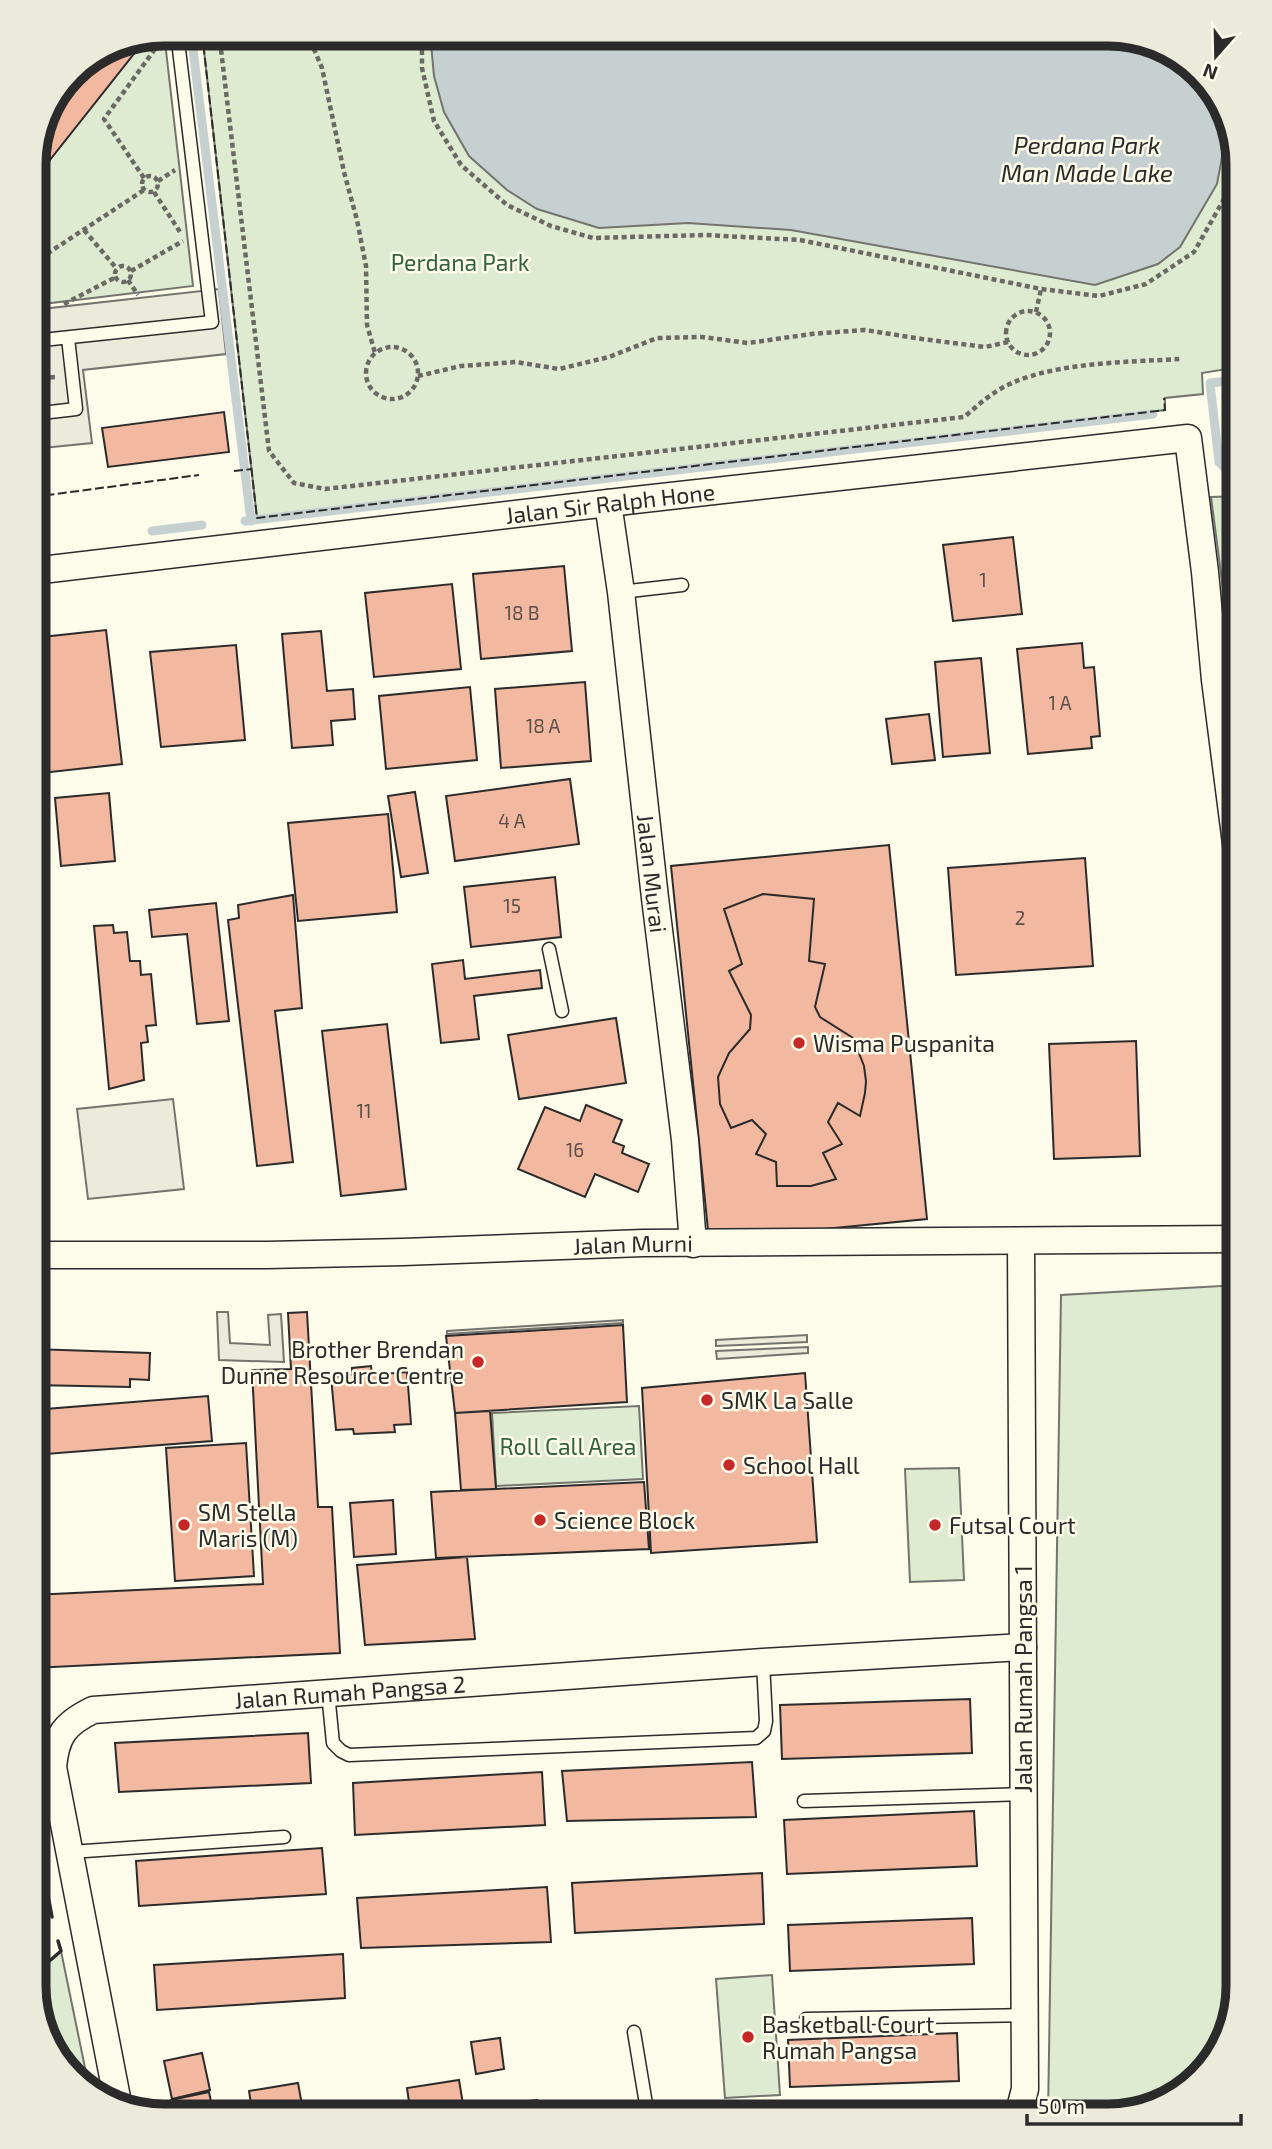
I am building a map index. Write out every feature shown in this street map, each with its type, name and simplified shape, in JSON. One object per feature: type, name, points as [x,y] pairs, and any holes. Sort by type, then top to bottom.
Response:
[{"type":"street","name":"Jalan Sir Ralph Hone","points":[[46,569],[1188,438],[1226,766]]},
{"type":"street","name":"Jalan Murai","points":[[608,503],[621,592],[653,885],[685,1140],[693,1244]]},
{"type":"street","name":"Jalan Murni","points":[[46,1255],[267,1255],[643,1243],[1226,1239]]},
{"type":"street","name":"Jalan Rumah Pangsa 1","points":[[1021,1241],[1025,2089],[1021,2104]]},
{"type":"street","name":"Jalan Rumah Pangsa 2","points":[[116,2093],[53,1768],[55,1746],[63,1730],[76,1718],[93,1710],[763,1662],[1023,1647]]},
{"type":"lane","points":[[46,340],[212,322],[179,46]]},
{"type":"lane","points":[[46,412],[76,409],[68,338]]},
{"type":"lane","points":[[621,592],[682,585]]},
{"type":"lane","points":[[549,949],[562,1010]]},
{"type":"lane","points":[[328,1693],[333,1743],[349,1755],[756,1738],[764,1731],[766,1721],[763,1662]]},
{"type":"lane","points":[[804,1801],[1023,1794]]},
{"type":"lane","points":[[71,1852],[284,1837]]},
{"type":"lane","points":[[806,2020],[1025,2015]]},
{"type":"lane","points":[[634,2032],[646,2104]]},
{"type":"path","points":[[221,46],[269,451],[294,483],[325,489],[964,417],[995,391],[1035,374],[1102,363],[1181,359]]},
{"type":"path","points":[[313,46],[322,68],[357,220],[366,266],[367,325],[375,353]]},
{"type":"path","points":[[422,46],[422,68],[435,121],[461,165],[507,205],[551,226],[593,238],[705,235],[800,240],[1041,289],[1099,296],[1146,284],[1194,252],[1226,196]]},
{"type":"path","points":[[157,47],[104,118],[144,178],[144,190],[154,192],[158,188],[158,181]]},
{"type":"path","points":[[158,181],[182,166]]},
{"type":"path","points":[[144,178],[152,176],[158,181]]},
{"type":"path","points":[[46,255],[144,190]]},
{"type":"path","points":[[128,280],[131,271],[187,239],[154,192]]},
{"type":"path","points":[[84,230],[117,269],[116,276]]},
{"type":"path","points":[[117,269],[123,266],[131,271]]},
{"type":"path","points":[[116,276],[124,282],[128,280]]},
{"type":"path","points":[[64,304],[116,276]]},
{"type":"path","points":[[128,280],[138,295]]},
{"type":"path","points":[[1035,312],[1041,289]]},
{"type":"path","points":[[1024,310],[1035,312],[1046,318],[1050,329],[1049,341],[1043,350],[1032,356],[1020,354],[1010,348],[1007,342],[1006,325],[1013,315],[1024,310]]},
{"type":"path","points":[[418,376],[461,366],[516,362],[559,369],[609,357],[657,338],[702,337],[748,343],[864,330],[985,347],[1007,342]]},
{"type":"path","points":[[388,348],[401,349],[413,357],[418,376],[409,394],[397,399],[384,398],[372,390],[366,378],[368,364],[375,353],[388,348]]},
{"type":"path","points":[[46,378],[63,376]]},
{"type":"green space","points":[[165,46],[193,286],[46,304],[46,165],[138,49]]},
{"type":"green space","name":"Perdana Park","points":[[203,46],[1116,46],[1146,52],[1181,71],[1181,91],[1201,91],[1207,98],[1220,126],[1226,164],[1226,369],[1202,373],[1203,394],[1165,398],[1165,410],[257,518]]},
{"type":"green space","points":[[1226,496],[1226,612],[1211,497]]},
{"type":"green space","points":[[1226,1286],[1225,2001],[1214,2038],[1207,2051],[1186,2074],[1161,2091],[1139,2099],[1108,2104],[1048,2104],[1061,1295]]},
{"type":"green space","name":"Roll Call Area","points":[[639,1406],[643,1479],[496,1486],[492,1413]]},
{"type":"green space","name":"Futsal Court","points":[[959,1468],[964,1580],[910,1582],[905,1469]]},
{"type":"green space","points":[[61,1951],[86,2074],[65,2051],[58,2038],[47,2001],[46,1964]]},
{"type":"green space","name":"Basketball Court Rumah Pangsa","points":[[772,1975],[780,2095],[725,2098],[716,1979]]},
{"type":"shaded area","points":[[219,289],[226,354],[83,370],[92,443],[46,448],[46,309]]},
{"type":"shaded area","points":[[173,1099],[184,1189],[88,1199],[77,1109]]},
{"type":"shaded area","points":[[217,1312],[228,1312],[230,1343],[270,1345],[268,1315],[281,1314],[284,1362],[219,1360]]},
{"type":"shaded area","points":[[623,1320],[623,1323],[447,1334],[447,1331]]},
{"type":"shaded area","points":[[807,1335],[807,1342],[716,1346],[716,1340]]},
{"type":"shaded area","points":[[808,1347],[808,1353],[717,1359],[716,1351]]},
{"type":"water","name":"Perdana Park Man Made Lake","points":[[431,46],[1116,46],[1146,52],[1181,71],[1181,91],[1201,91],[1207,98],[1220,126],[1224,145],[1217,184],[1180,247],[1158,264],[1095,285],[791,230],[688,223],[599,228],[537,209],[507,190],[469,156],[444,112],[434,76]]},
{"type":"building","points":[[138,49],[46,165],[50,133],[58,111],[70,92],[86,75],[105,61]]},
{"type":"building","points":[[224,412],[229,452],[108,467],[102,428]]},
{"type":"building","points":[[1013,537],[1022,614],[953,621],[943,545]]},
{"type":"building","points":[[564,566],[572,651],[481,659],[473,574]]},
{"type":"building","points":[[452,584],[461,669],[374,677],[365,593]]},
{"type":"building","points":[[106,630],[122,764],[46,773],[46,637]]},
{"type":"building","points":[[321,631],[327,691],[353,689],[355,719],[331,721],[333,745],[292,748],[282,634]]},
{"type":"building","points":[[1082,643],[1084,668],[1094,667],[1100,736],[1091,737],[1092,748],[1028,754],[1017,649]]},
{"type":"building","points":[[236,645],[245,740],[161,747],[150,652]]},
{"type":"building","points":[[981,658],[990,753],[943,757],[935,662]]},
{"type":"building","points":[[585,682],[591,761],[501,768],[495,689]]},
{"type":"building","points":[[470,687],[477,760],[386,769],[379,696]]},
{"type":"building","points":[[929,714],[935,760],[892,764],[886,719]]},
{"type":"building","points":[[570,779],[579,844],[455,861],[446,796]]},
{"type":"building","points":[[415,792],[428,873],[401,877],[388,796]]},
{"type":"building","points":[[109,793],[115,861],[61,866],[55,798]]},
{"type":"building","points":[[388,814],[397,912],[298,921],[288,823]]},
{"type":"building","name":"Wisma Puspanita","points":[[889,845],[927,1219],[709,1240],[671,866]]},
{"type":"building","points":[[1085,858],[1093,966],[956,975],[948,868]]},
{"type":"building","points":[[555,877],[561,937],[471,947],[464,887]]},
{"type":"building","name":"Wisma Puspanita","points":[[763,894],[814,899],[809,961],[825,964],[815,1007],[820,1017],[853,1038],[864,1066],[866,1081],[860,1116],[838,1103],[828,1122],[842,1144],[823,1153],[836,1179],[811,1186],[777,1186],[776,1162],[756,1154],[766,1134],[752,1120],[731,1128],[720,1104],[718,1077],[729,1053],[750,1029],[751,1015],[729,971],[742,964],[724,909]]},
{"type":"building","points":[[293,895],[302,1008],[275,1011],[293,1162],[257,1166],[228,920],[239,918],[238,905]]},
{"type":"building","points":[[216,903],[229,1021],[197,1024],[187,934],[152,937],[149,910]]},
{"type":"building","points":[[113,925],[114,933],[127,932],[130,961],[140,961],[141,975],[151,974],[156,1025],[146,1026],[148,1042],[141,1043],[144,1080],[109,1089],[94,926]]},
{"type":"building","points":[[463,960],[465,979],[540,970],[542,988],[474,996],[479,1039],[441,1043],[432,964]]},
{"type":"building","points":[[616,1018],[626,1083],[519,1099],[508,1035]]},
{"type":"building","points":[[387,1024],[406,1189],[341,1196],[322,1031]]},
{"type":"building","points":[[1136,1041],[1140,1156],[1054,1159],[1049,1044]]},
{"type":"building","points":[[586,1105],[622,1120],[613,1142],[624,1146],[622,1153],[649,1164],[638,1192],[595,1174],[585,1197],[518,1169],[545,1107],[580,1121]]},
{"type":"building","points":[[307,1312],[318,1507],[332,1507],[340,1653],[46,1667],[46,1594],[263,1584],[252,1370],[291,1369],[288,1313]]},
{"type":"building","points":[[623,1325],[627,1402],[455,1413],[446,1336]]},
{"type":"building","points":[[46,1349],[150,1353],[149,1380],[130,1379],[130,1387],[46,1385]]},
{"type":"building","points":[[371,1366],[372,1375],[407,1372],[411,1424],[394,1425],[395,1432],[354,1434],[353,1429],[336,1430],[331,1377],[352,1375],[352,1368]]},
{"type":"building","name":"School Hall","points":[[805,1373],[817,1542],[651,1553],[642,1388]]},
{"type":"building","points":[[208,1396],[212,1441],[46,1454],[46,1409]]},
{"type":"building","points":[[490,1411],[496,1489],[461,1490],[455,1413]]},
{"type":"building","points":[[246,1443],[254,1576],[175,1581],[166,1448]]},
{"type":"building","name":"Science Block","points":[[644,1482],[649,1549],[436,1558],[431,1492]]},
{"type":"building","points":[[393,1500],[396,1554],[354,1557],[350,1503]]},
{"type":"building","points":[[467,1557],[475,1639],[365,1645],[357,1565]]},
{"type":"building","points":[[970,1699],[972,1753],[782,1759],[780,1705]]},
{"type":"building","points":[[308,1733],[311,1783],[119,1792],[115,1743]]},
{"type":"building","points":[[752,1762],[756,1817],[567,1821],[562,1771]]},
{"type":"building","points":[[542,1772],[545,1825],[355,1835],[353,1783]]},
{"type":"building","points":[[974,1811],[977,1866],[787,1874],[784,1820]]},
{"type":"building","points":[[322,1848],[326,1894],[139,1906],[136,1861]]},
{"type":"building","points":[[762,1873],[764,1924],[575,1933],[572,1883]]},
{"type":"building","points":[[547,1887],[551,1942],[361,1948],[357,1898]]},
{"type":"building","points":[[972,1918],[974,1964],[790,1971],[788,1925]]},
{"type":"building","points":[[343,1954],[345,1998],[157,2010],[154,1965]]},
{"type":"building","points":[[957,2033],[959,2081],[790,2087],[788,2040]]},
{"type":"building","points":[[500,2038],[504,2069],[476,2074],[471,2042]]},
{"type":"building","points":[[202,2053],[210,2090],[172,2099],[164,2061]]},
{"type":"building","points":[[459,2080],[463,2103],[409,2103],[407,2088]]},
{"type":"building","points":[[298,2083],[302,2103],[251,2103],[249,2091]]},
{"type":"building","points":[[209,2092],[211,2103],[172,2103],[171,2100]]},
{"type":"building","points":[[537,2100],[537,2103],[500,2103]]},
{"type":"waterway","points":[[193,46],[251,521]]},
{"type":"waterway","points":[[1226,381],[1210,383],[1219,462],[1226,469]]},
{"type":"waterway","points":[[245,521],[1153,414]]},
{"type":"waterway","points":[[152,531],[202,525]]},
{"type":"fence","points":[[203,46],[257,518],[1165,410],[1164,398]]},
{"type":"fence","points":[[234,471],[252,469]]},
{"type":"fence","points":[[46,495],[199,475]]},
{"type":"wall","points":[[46,1885],[52,1917]]},
{"type":"wall","points":[[46,1964],[61,1951],[58,1941]]},
{"type":"place","name":"Wisma Puspanita","points":[[799,1043]]},
{"type":"place","name":"Brother Brendan Dunne Resource Centre","points":[[478,1362]]},
{"type":"place","name":"SMK La Salle","points":[[707,1400]]},
{"type":"place","name":"School Hall","points":[[729,1465]]},
{"type":"place","name":"Science Block","points":[[540,1520]]},
{"type":"place","name":"SM Stella Maris (M)","points":[[184,1525]]},
{"type":"place","name":"Futsal Court","points":[[935,1525]]},
{"type":"place","name":"Basketball Court Rumah Pangsa","points":[[748,2037]]}]
